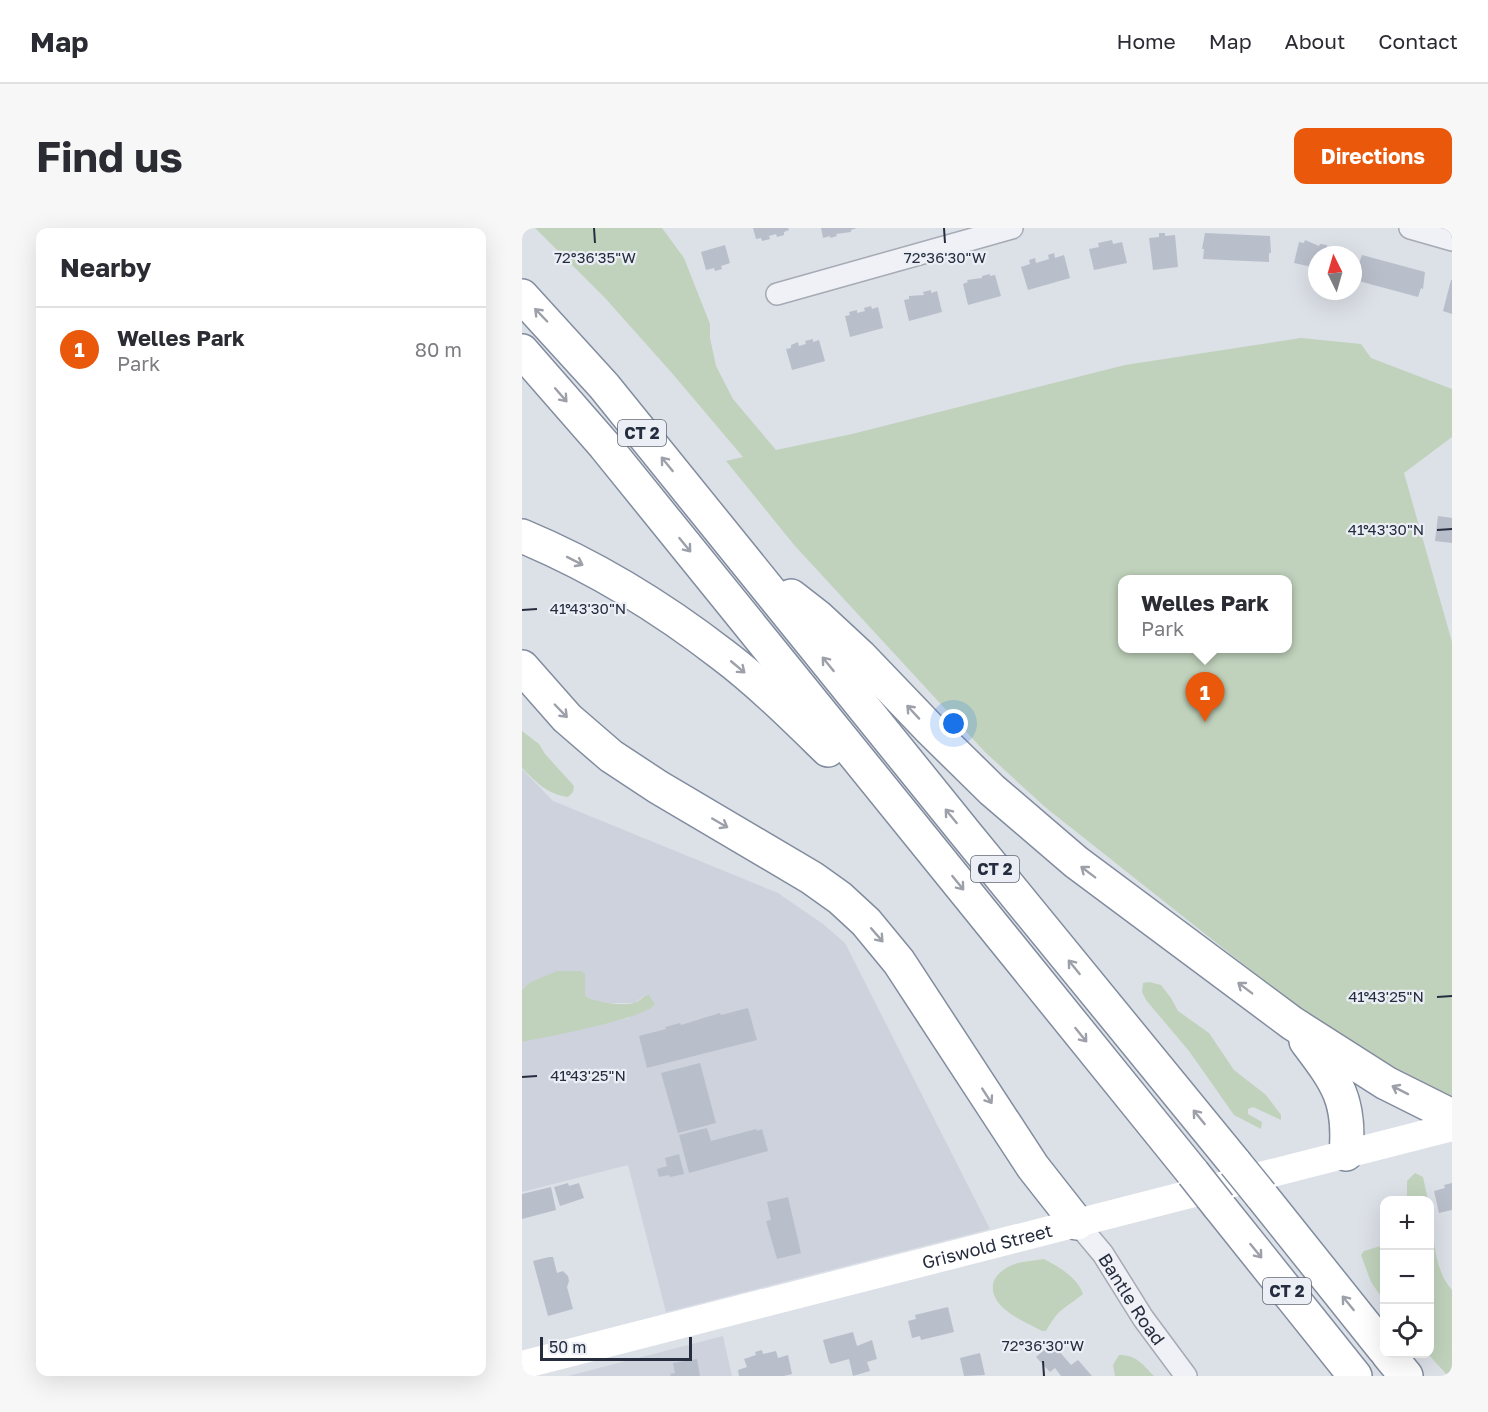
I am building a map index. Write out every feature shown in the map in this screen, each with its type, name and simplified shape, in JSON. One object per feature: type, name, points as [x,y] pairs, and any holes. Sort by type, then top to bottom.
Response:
[{"type":"highway","name":"CT 2","points":[[522,296],[604,386],[1380,1344]]},
{"type":"highway","name":"CT 2","points":[[522,351],[605,446],[1355,1376]]},
{"type":"highway","points":[[522,536],[578,562],[637,596],[724,655],[775,699],[880,801],[922,838]]},
{"type":"highway","points":[[756,575],[798,601],[828,626],[979,778],[1047,839],[1092,874],[1292,1023],[1386,1083],[1452,1116]]},
{"type":"highway","points":[[522,667],[567,718],[611,756],[812,878],[840,898],[866,922],[899,962],[1033,1167],[1077,1223]]},
{"type":"highway","points":[[1292,1023],[1341,1091],[1347,1119],[1346,1154]]},
{"type":"highway","points":[[1392,1358],[1406,1376]]},
{"type":"main road","name":"Griswold Street","points":[[522,1365],[1452,1127]]},
{"type":"street","points":[[777,294],[1012,228]]},
{"type":"street","points":[[1410,228],[1452,240]]},
{"type":"street","name":"Bantle Road","points":[[1077,1223],[1103,1254],[1148,1326],[1186,1376]]},
{"type":"shaded area","points":[[522,769],[553,801],[778,893],[823,924],[845,943],[990,1229],[666,1312],[628,1165],[522,1192],[522,1042],[629,1018],[645,995],[635,1003],[600,1003],[585,995],[585,975],[529,983],[522,990]]},
{"type":"shaded area","points":[[723,1336],[732,1376],[568,1376]]},
{"type":"green space","points":[[535,228],[662,228],[684,258],[710,324],[710,338],[716,366],[733,399],[776,450],[852,434],[1125,365],[1301,338],[1361,344],[1371,358],[1452,389],[1452,437],[1404,473],[1452,642],[1452,1107],[1340,1041],[1045,807],[985,752],[795,546],[726,461],[743,457],[606,299]]},
{"type":"green space","points":[[522,731],[539,744],[574,786],[573,792],[568,797],[548,790],[522,768]]},
{"type":"green space","points":[[557,971],[581,971],[585,974],[585,995],[589,998],[625,1004],[637,1002],[649,995],[655,1004],[634,1016],[522,1042],[522,990],[529,983]]},
{"type":"green space","points":[[1143,983],[1161,985],[1178,1011],[1209,1033],[1234,1070],[1266,1095],[1281,1115],[1281,1120],[1253,1107],[1248,1109],[1248,1114],[1262,1122],[1261,1129],[1234,1115],[1189,1051],[1146,1000],[1142,992]]},
{"type":"green space","points":[[1415,1173],[1423,1177],[1427,1196],[1407,1196],[1407,1181]]},
{"type":"green space","points":[[1434,1242],[1438,1263],[1452,1290],[1452,1376],[1448,1376],[1432,1358],[1434,1358]]},
{"type":"green space","points":[[1380,1246],[1380,1295],[1371,1282],[1361,1255],[1364,1251]]},
{"type":"green space","points":[[1044,1259],[1072,1278],[1083,1294],[1058,1313],[1046,1331],[1042,1331],[1003,1308],[997,1301],[993,1285],[997,1276],[1009,1267]]},
{"type":"green space","points":[[1119,1355],[1135,1358],[1154,1376],[1115,1376],[1113,1365]]},
{"type":"building","points":[[753,228],[788,228],[789,230],[784,232],[784,235],[777,237],[776,234],[762,241],[761,238],[756,239]]},
{"type":"building","points":[[821,228],[857,228],[851,232],[823,238]]},
{"type":"building","points":[[1159,233],[1165,233],[1165,236],[1175,235],[1178,267],[1153,270],[1149,238],[1159,237]]},
{"type":"building","points":[[1205,233],[1270,236],[1269,262],[1203,259]]},
{"type":"building","points":[[1112,240],[1113,244],[1122,242],[1127,263],[1094,270],[1089,249],[1099,247],[1098,243]]},
{"type":"building","points":[[1305,240],[1319,246],[1308,246],[1308,266],[1294,263],[1299,242],[1304,243]]},
{"type":"building","points":[[725,245],[730,263],[721,266],[722,269],[706,270],[701,252]]},
{"type":"building","points":[[1054,253],[1055,258],[1064,255],[1070,278],[1028,290],[1021,267],[1030,264],[1029,260],[1035,258],[1036,263],[1049,259],[1048,255]]},
{"type":"building","points":[[1362,255],[1425,272],[1423,289],[1421,288],[1418,297],[1362,282]]},
{"type":"building","points":[[990,274],[990,276],[995,275],[1001,296],[968,305],[963,284],[968,282],[967,280],[982,278]]},
{"type":"building","points":[[1452,280],[1452,314],[1443,311]]},
{"type":"building","points":[[931,290],[931,293],[937,291],[942,312],[909,321],[904,300],[909,299],[909,296],[924,295],[923,292]]},
{"type":"building","points":[[871,306],[872,309],[878,307],[883,328],[850,337],[845,316],[857,310],[857,313],[865,311],[864,308]]},
{"type":"building","points":[[813,339],[813,342],[819,340],[825,361],[792,370],[786,349],[798,342],[799,346]]},
{"type":"building","points":[[1438,516],[1452,518],[1452,543],[1435,541]]},
{"type":"building","points":[[748,1008],[757,1040],[647,1068],[639,1036],[680,1023],[681,1025],[720,1013],[721,1015]]},
{"type":"building","points":[[700,1063],[716,1123],[678,1133],[661,1073]]},
{"type":"building","points":[[707,1128],[711,1141],[762,1129],[768,1151],[689,1173],[679,1135]]},
{"type":"building","points":[[679,1154],[684,1174],[659,1177],[657,1169],[667,1166],[665,1158]]},
{"type":"building","points":[[568,1183],[569,1186],[579,1183],[584,1198],[560,1206],[554,1187]]},
{"type":"building","points":[[1452,1183],[1452,1210],[1439,1213],[1434,1191]]},
{"type":"building","points":[[551,1187],[556,1210],[522,1219],[522,1194]]},
{"type":"building","points":[[788,1197],[801,1253],[777,1259],[766,1221],[771,1220],[767,1202]]},
{"type":"building","points":[[553,1257],[557,1273],[563,1271],[568,1276],[567,1287],[573,1309],[548,1316],[533,1261]]},
{"type":"building","points":[[948,1307],[954,1332],[921,1340],[920,1336],[912,1338],[908,1321],[916,1319],[915,1315]]},
{"type":"building","points":[[853,1332],[857,1346],[872,1340],[877,1359],[867,1362],[870,1371],[853,1376],[849,1359],[831,1364],[829,1362],[823,1340]]},
{"type":"building","points":[[1052,1343],[1071,1365],[1078,1360],[1092,1376],[1061,1376],[1055,1368],[1050,1372],[1036,1357]]},
{"type":"building","points":[[762,1350],[763,1354],[776,1351],[778,1358],[788,1355],[792,1374],[739,1376],[738,1370],[747,1367],[744,1359]]},
{"type":"building","points":[[980,1353],[985,1375],[964,1376],[960,1358]]},
{"type":"building","points":[[697,1359],[700,1376],[671,1376],[670,1374],[675,1373],[673,1363]]},
{"type":"place","name":"Welles Park","points":[[1205,722]]}]
